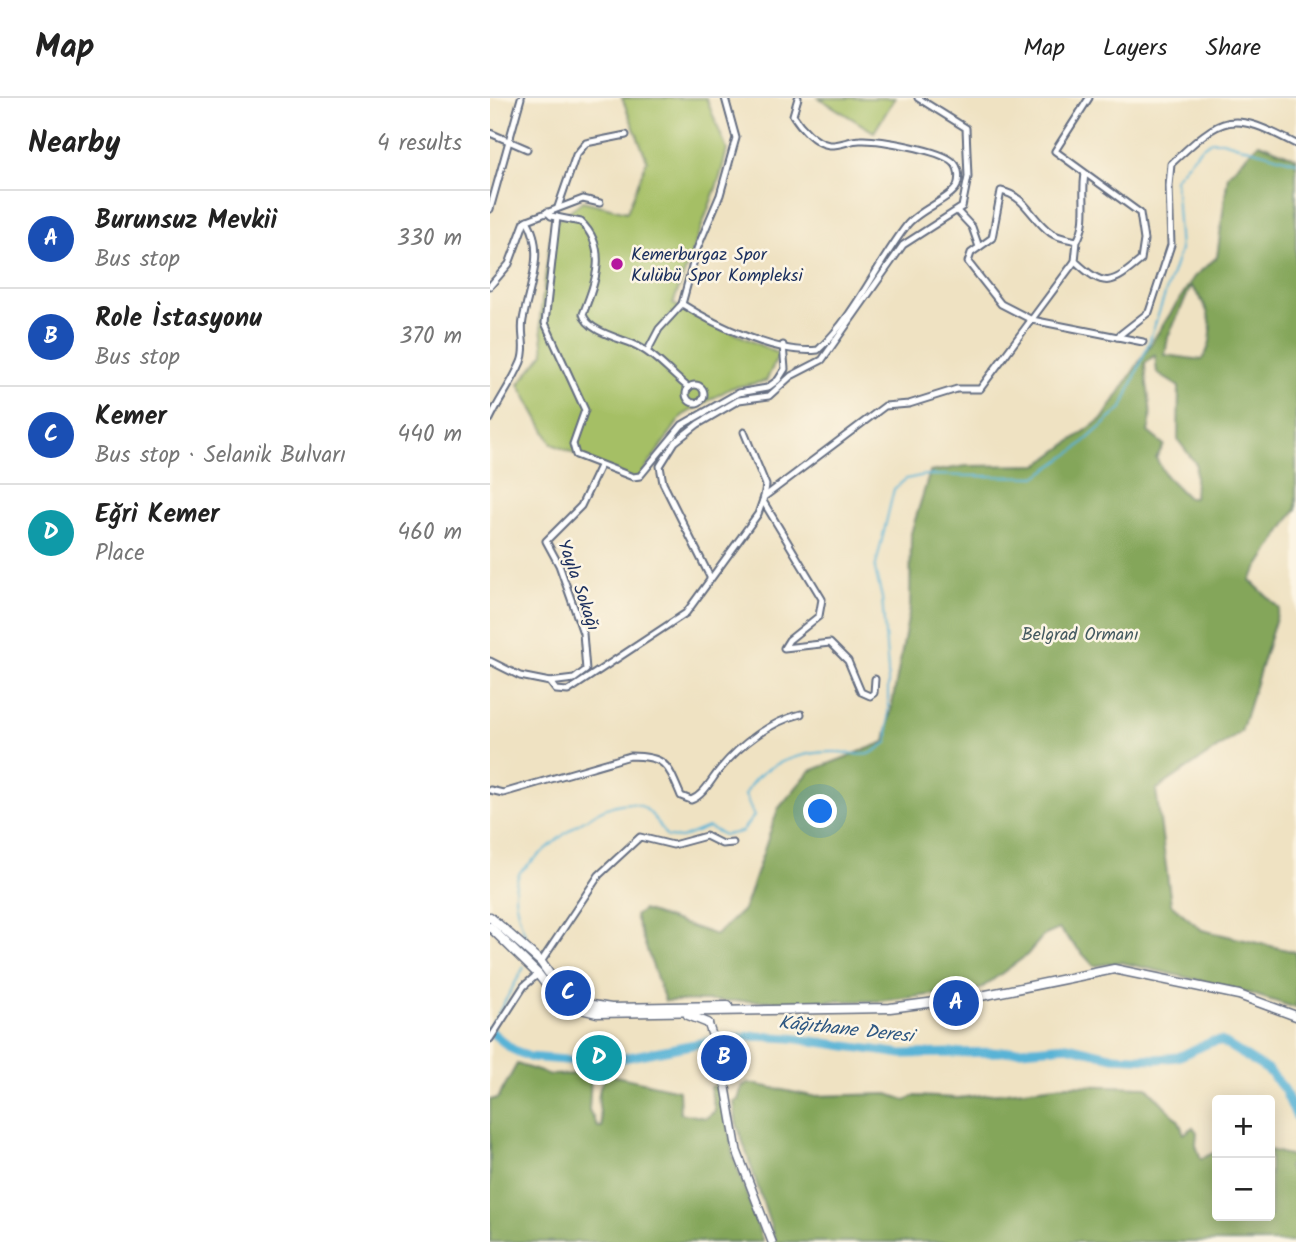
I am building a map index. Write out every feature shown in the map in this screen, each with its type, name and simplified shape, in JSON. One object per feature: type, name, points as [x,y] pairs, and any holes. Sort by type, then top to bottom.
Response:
[{"type":"main road","points":[[490,917],[540,961],[559,988]]},
{"type":"main road","points":[[490,927],[538,974],[561,1004],[579,1011],[678,1012],[710,1020],[724,1011],[890,1008],[944,1002],[1114,969],[1239,995],[1296,1016]]},
{"type":"main road","points":[[538,974],[540,961]]},
{"type":"main road","points":[[538,974],[549,978],[580,1003],[710,1020],[842,1008]]},
{"type":"main road","points":[[710,1020],[719,1052],[737,1151],[772,1242]]},
{"type":"street","points":[[490,209],[521,98]]},
{"type":"street","points":[[648,351],[659,329],[682,304],[697,248],[720,195],[736,131],[725,98]]},
{"type":"street","points":[[682,304],[736,334],[805,351],[818,350],[864,292],[910,221],[956,190],[959,179],[954,162],[930,152],[876,141],[860,140],[828,145],[818,141],[800,126],[793,115],[798,98]]},
{"type":"street","points":[[710,577],[659,473],[675,442],[698,424],[738,400],[769,396],[791,376],[822,360],[903,245],[961,206],[968,177],[966,128],[918,98]]},
{"type":"street","points":[[1075,261],[1093,278],[1103,282],[1113,280],[1141,260],[1144,240],[1140,213],[1055,151],[1089,98]]},
{"type":"street","points":[[1117,337],[1149,312],[1171,245],[1171,164],[1203,135],[1225,123],[1243,120],[1296,144]]},
{"type":"street","points":[[490,133],[527,149]]},
{"type":"street","points":[[558,207],[576,155],[586,143],[626,135]]},
{"type":"street","points":[[763,499],[885,406],[914,403],[952,390],[980,389],[1075,261],[1077,241],[1084,219],[1082,191],[1085,174]]},
{"type":"street","points":[[1077,241],[1053,235],[1036,220],[1022,200],[1001,191],[992,239],[968,258],[972,269],[1001,304],[1032,320],[1143,342]]},
{"type":"street","points":[[490,286],[509,264],[522,226],[527,220],[585,198],[600,203]]},
{"type":"street","points":[[957,211],[972,228],[979,247]]},
{"type":"street","points":[[547,212],[581,222],[596,248],[597,278],[583,314],[584,319],[593,327],[648,351],[689,388]]},
{"type":"street","points":[[557,217],[545,323],[585,410],[573,444],[574,452],[600,466],[633,477],[640,476],[678,429],[743,391],[773,385],[785,369],[783,345]]},
{"type":"street","points":[[490,419],[521,363],[525,346],[522,322],[537,250],[536,236],[527,220]]},
{"type":"street","points":[[699,386],[704,393],[702,398],[695,402],[690,400],[687,393],[689,388],[699,386]]},
{"type":"street","points":[[702,398],[710,408]]},
{"type":"street","points":[[550,682],[553,688],[564,692],[584,683],[686,612],[758,514],[763,499],[766,485],[744,432]]},
{"type":"street","name":"Yayla Sokağı","points":[[490,661],[520,676],[550,682],[580,677],[587,666],[580,625],[559,565],[546,541],[581,506],[600,466]]},
{"type":"street","points":[[763,499],[822,599],[819,616],[789,640],[784,648],[830,643],[848,661],[861,692],[870,696],[874,693],[876,678]]},
{"type":"street","points":[[490,789],[503,793],[630,756],[641,756],[653,757],[669,766],[681,796],[691,800],[699,797],[721,767],[751,739],[786,718],[801,715]]},
{"type":"street","points":[[540,961],[599,875],[640,837],[673,845],[706,836],[722,844],[733,843]]},
{"type":"street","points":[[490,1039],[524,986],[538,974]]},
{"type":"green space","name":"Kemerburgaz Spor Kulübü Spor Kompleksi","points":[[622,98],[706,98],[727,150],[720,177],[673,304],[779,354],[766,381],[731,388],[682,416],[637,481],[552,444],[519,384],[544,353],[540,318],[552,224],[583,201],[627,212],[647,160]]},
{"type":"green space","points":[[819,98],[895,98],[874,132]]},
{"type":"green space","name":"Belgrad Ormanı","points":[[1259,143],[1296,158],[1296,509],[1250,580],[1279,608],[1241,732],[1156,790],[1171,904],[1202,930],[1296,952],[1296,1008],[1236,989],[1120,962],[1094,966],[1059,929],[1043,936],[1027,955],[980,989],[880,1001],[665,1001],[635,916],[643,910],[716,935],[744,909],[778,809],[810,771],[885,742],[910,608],[911,533],[930,472],[966,466],[1038,465],[1103,418],[1194,277],[1217,257],[1228,175]],"holes":[[[1191,286],[1203,303],[1210,322],[1210,341],[1202,360],[1165,355],[1168,337]],[[1155,355],[1157,373],[1179,387],[1178,440],[1196,464],[1194,498],[1188,498],[1166,476],[1156,458],[1164,445],[1148,432],[1150,407],[1145,363]]]},
{"type":"green space","points":[[517,1064],[550,1075],[580,1074],[591,1077],[589,1110],[598,1127],[602,1127],[600,1088],[607,1074],[679,1090],[680,1113],[706,1118],[715,1111],[710,1087],[722,1082],[733,1155],[763,1242],[490,1242],[490,1100],[498,1098]]},
{"type":"green space","points":[[748,1083],[812,1096],[888,1094],[905,1100],[915,1096],[958,1098],[1064,1085],[1147,1087],[1179,1121],[1184,1134],[1193,1127],[1197,1132],[1196,1145],[1201,1159],[1212,1154],[1212,1221],[1275,1221],[1275,1151],[1296,1157],[1288,1167],[1296,1182],[1296,1242],[776,1242],[736,1121],[734,1101],[738,1100],[742,1086]]},
{"type":"waterway","points":[[528,947],[515,901],[516,882],[520,872],[562,836],[600,811],[618,805],[634,804],[648,811],[667,837],[681,838],[708,827],[724,835],[741,832],[754,816],[745,795],[751,784],[771,767],[797,757],[824,752],[869,754],[888,742],[888,671],[882,598],[875,569],[894,489],[906,479],[925,475],[1036,477],[1075,450],[1122,408],[1148,345],[1180,250],[1175,178],[1200,149],[1211,141],[1222,141],[1296,162]]},
{"type":"waterway","points":[[490,1028],[524,967]]},
{"type":"waterway","name":"Kâğıthane Deresi","points":[[490,1031],[512,1049],[529,1057],[577,1061],[624,1058],[716,1040],[756,1036],[791,1038],[902,1054],[999,1052],[1067,1046],[1114,1057],[1157,1059],[1178,1057],[1211,1042],[1221,1041],[1269,1071],[1284,1089],[1296,1116]]},
{"type":"place","name":"Kemerburgaz Spor Kulübü Spor Kompleksi","points":[[617,264]]},
{"type":"place","name":"Kemer","points":[[568,993]]},
{"type":"place","name":"Burunsuz Mevkii","points":[[956,1003]]},
{"type":"place","name":"Eğri Kemer","points":[[599,1058]]},
{"type":"place","name":"Role İstasyonu","points":[[724,1058]]}]
